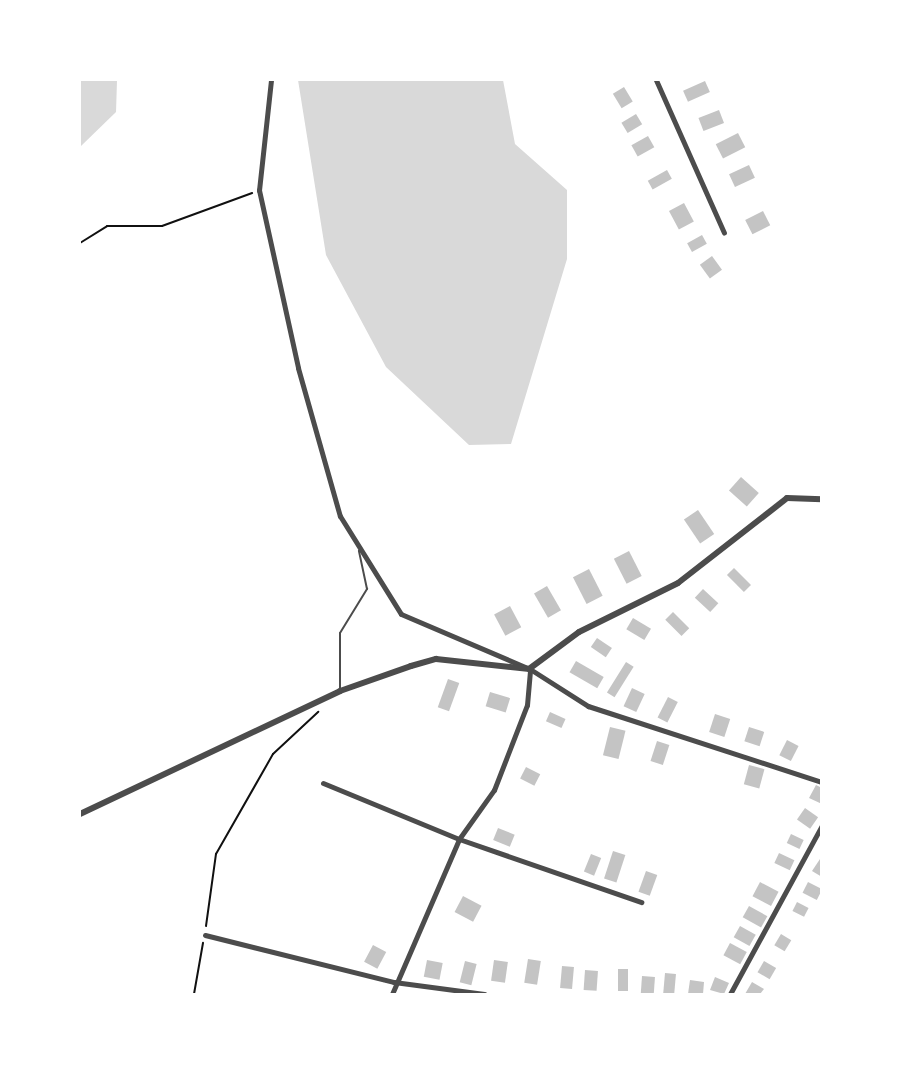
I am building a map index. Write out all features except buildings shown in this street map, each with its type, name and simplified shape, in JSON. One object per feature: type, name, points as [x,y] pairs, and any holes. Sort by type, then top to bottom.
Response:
[{"type":"street","points":[[270,80],[259,190],[298,368],[340,516],[401,614],[529,669],[588,706],[822,782]]},
{"type":"street","points":[[656,80],[724,233]]},
{"type":"street","points":[[80,814],[340,692],[436,659],[529,669],[579,632],[678,583],[787,498],[822,499]]},
{"type":"street","points":[[392,994],[394,982],[459,839],[494,790],[527,705],[529,669]]},
{"type":"street","points":[[323,783],[459,839],[641,902]]},
{"type":"street","points":[[730,994],[822,825]]},
{"type":"street","points":[[205,935],[394,982],[484,994]]},
{"type":"lane","points":[[340,692],[340,633],[367,589],[358,545]]},
{"type":"path","points":[[80,243],[107,226],[162,226],[209,212],[259,190]]},
{"type":"path","points":[[194,994],[216,854],[273,754],[324,707]]},
{"type":"shaded area","points":[[80,80],[117,80],[116,112],[80,147]]},
{"type":"shaded area","points":[[298,80],[503,80],[515,144],[567,190],[567,259],[511,444],[469,445],[386,367],[326,255]]}]
